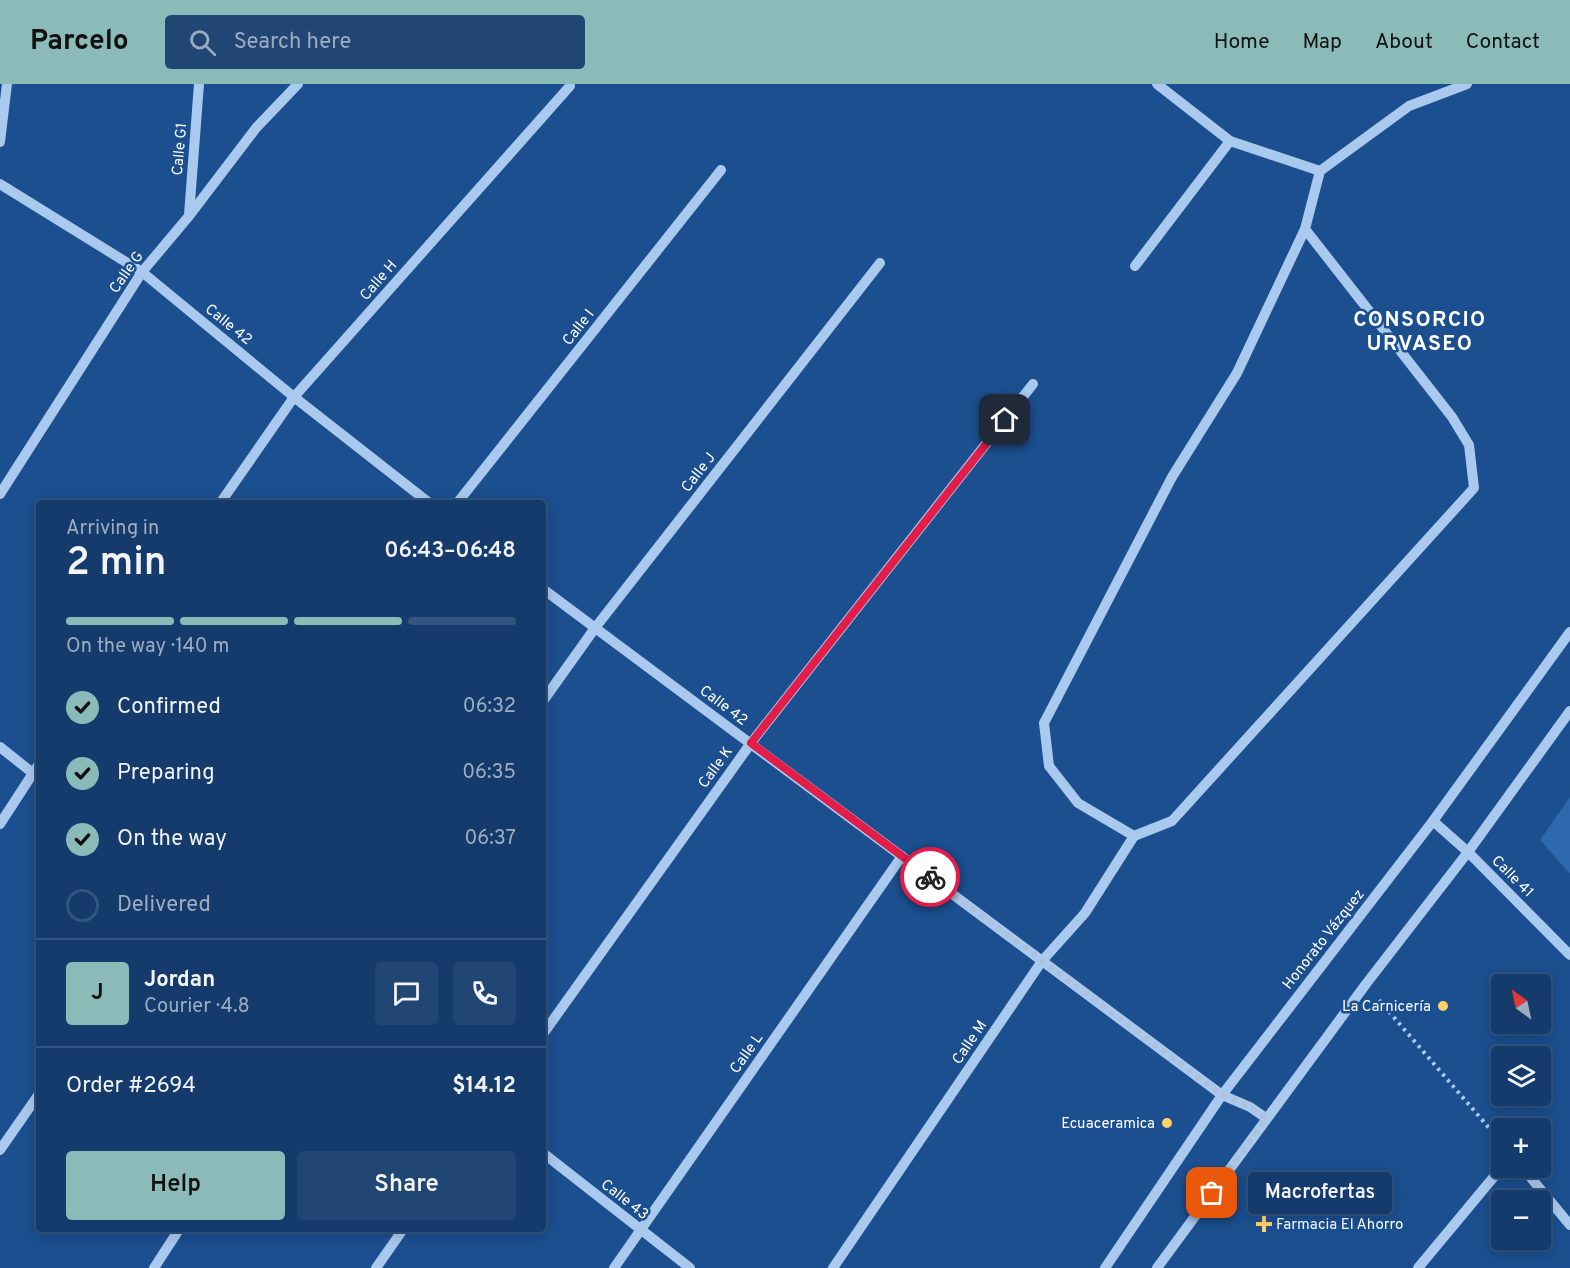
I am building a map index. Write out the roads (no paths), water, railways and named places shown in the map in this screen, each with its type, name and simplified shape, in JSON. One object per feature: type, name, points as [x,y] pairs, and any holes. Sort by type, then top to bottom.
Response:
[{"type":"street","points":[[0,142],[7,84]]},
{"type":"street","name":"Calle G1","points":[[189,216],[199,84]]},
{"type":"street","name":"Calle G","points":[[0,494],[142,272],[189,216],[255,128],[298,84]]},
{"type":"street","points":[[1157,84],[1230,141],[1320,171]]},
{"type":"street","points":[[1305,229],[1452,417],[1469,445],[1474,488],[1172,821],[1134,836],[1078,803],[1049,766],[1044,723],[1172,477],[1237,373],[1305,229],[1320,171],[1409,106],[1467,84]]},
{"type":"street","name":"Calle H","points":[[222,500],[294,397],[570,86]]},
{"type":"street","points":[[1135,266],[1230,141]]},
{"type":"street","name":"Calle I","points":[[460,500],[722,170]]},
{"type":"street","name":"Calle 42","points":[[0,184],[142,272],[294,397],[425,500]]},
{"type":"street","name":"Calle J","points":[[546,697],[595,628],[880,263]]},
{"type":"street","name":"Calle K","points":[[546,1030],[751,743],[1033,384]]},
{"type":"street","name":"Calle 42","points":[[546,591],[1222,1095],[1250,1107],[1266,1118]]},
{"type":"street","name":"Honorato Vázquez","points":[[1104,1268],[1222,1095],[1433,821],[1570,632]]},
{"type":"street","points":[[1157,1268],[1366,984],[1468,852],[1570,711]]},
{"type":"street","points":[[0,747],[36,771]]},
{"type":"street","points":[[0,824],[36,773]]},
{"type":"street","name":"Calle 41","points":[[1433,821],[1468,852],[1570,955]]},
{"type":"street","name":"Calle M","points":[[833,1268],[1042,961],[1085,913],[1134,836]]},
{"type":"street","name":"Calle L","points":[[614,1268],[902,856]]},
{"type":"street","points":[[0,1150],[36,1098]]},
{"type":"street","name":"Calle 43","points":[[546,1155],[690,1268]]},
{"type":"street","points":[[1418,1268],[1493,1178]]},
{"type":"street","points":[[1531,1178],[1570,1225]]},
{"type":"street","points":[[154,1268],[177,1232]]},
{"type":"street","points":[[375,1268],[401,1232]]},
{"type":"place","name":"La Carnicería","points":[[1443,1006]]},
{"type":"place","name":"Ecuaceramica","points":[[1167,1123]]},
{"type":"place","name":"Macrofertas","points":[[1212,1193]]},
{"type":"place","name":"Farmacia El Ahorro","points":[[1264,1224]]},
{"type":"district","name":"CONSORCIO URVASEO","points":[[1420,331]]}]
